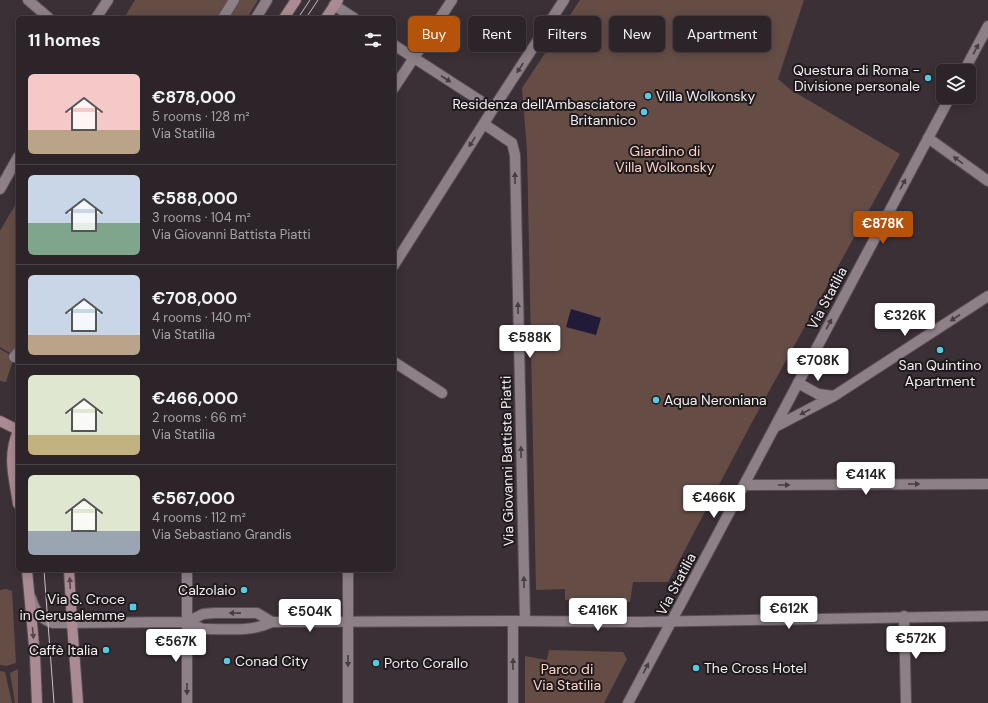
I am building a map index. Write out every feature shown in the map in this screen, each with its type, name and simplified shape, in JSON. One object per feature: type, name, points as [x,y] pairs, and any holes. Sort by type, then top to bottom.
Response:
[{"type":"main road","points":[[285,16],[296,0]]},
{"type":"main road","points":[[327,16],[336,3]]},
{"type":"main road","points":[[0,421],[16,429]]},
{"type":"main road","points":[[16,436],[11,456],[16,490]]},
{"type":"main road","points":[[27,572],[35,656],[37,703]]},
{"type":"main road","points":[[69,572],[78,703]]},
{"type":"street","points":[[28,0],[47,16]]},
{"type":"street","points":[[97,16],[108,0]]},
{"type":"street","points":[[223,16],[234,0]]},
{"type":"street","points":[[257,16],[267,0]]},
{"type":"street","points":[[396,85],[452,0]]},
{"type":"street","points":[[396,262],[564,0]]},
{"type":"street","points":[[336,3],[352,16]]},
{"type":"street","points":[[968,64],[988,26]]},
{"type":"street","points":[[396,46],[493,109]]},
{"type":"street","name":"Via Statilia","points":[[628,703],[946,104]]},
{"type":"street","name":"Via Giovanni Battista Piatti","points":[[484,124],[512,143],[515,156],[525,621]]},
{"type":"street","points":[[928,138],[988,181]]},
{"type":"street","points":[[0,189],[16,161]]},
{"type":"street","points":[[775,427],[834,396],[988,296]]},
{"type":"street","points":[[396,363],[442,393]]},
{"type":"street","points":[[798,383],[818,394],[834,396]]},
{"type":"street","points":[[745,485],[988,484]]},
{"type":"street","points":[[187,572],[187,703]]},
{"type":"street","points":[[348,572],[348,703]]},
{"type":"street","points":[[30,594],[36,610],[44,619],[53,623],[187,622],[203,629],[251,629],[272,622],[513,620],[672,621],[904,616],[988,616]]},
{"type":"street","points":[[187,622],[203,614],[221,613],[257,614],[272,622]]},
{"type":"street","points":[[904,616],[906,703]]},
{"type":"street","points":[[513,620],[513,703]]},
{"type":"green space","points":[[135,0],[258,0],[248,16],[125,16]]},
{"type":"green space","name":"Giardino di Villa Wolkonsky","points":[[580,0],[804,0],[778,79],[791,90],[900,154],[751,424],[668,582],[633,582],[630,602],[565,600],[565,589],[536,590],[527,150],[522,88],[546,52],[601,52],[601,16],[569,16]]},
{"type":"green space","points":[[16,203],[16,357],[0,347],[0,231]]},
{"type":"green space","points":[[0,349],[14,357],[6,382],[0,381]]},
{"type":"green space","points":[[6,589],[12,591],[16,663],[6,666],[0,665],[0,590]]},
{"type":"green space","name":"Parco di Via Statilia","points":[[549,650],[623,652],[627,659],[604,703],[525,703],[525,656],[547,660]]},
{"type":"green space","points":[[18,669],[18,703],[15,703],[10,673]]},
{"type":"green space","points":[[0,671],[5,672],[12,703],[0,703]]},
{"type":"shaded area","points":[[571,309],[601,318],[596,335],[566,327]]},
{"type":"tram line","points":[[299,16],[310,0]]},
{"type":"tram line","points":[[307,16],[318,0]]},
{"type":"tram line","points":[[44,572],[54,703]]},
{"type":"place","name":"Questura di Roma - Divisione personale","points":[[928,78]]},
{"type":"place","name":"Villa Wolkonsky","points":[[648,96]]},
{"type":"place","name":"Residenza dell'Ambasciatore Britannico","points":[[644,112]]},
{"type":"place","name":"San Quintino Apartment","points":[[940,350]]},
{"type":"place","name":"Aqua Neroniana","points":[[656,400]]},
{"type":"place","name":"Calzolaio","points":[[244,590]]},
{"type":"place","name":"Via S. Croce in Gerusalemme","points":[[133,607]]},
{"type":"place","name":"Caffè Italia","points":[[106,650]]},
{"type":"place","name":"Conad City","points":[[227,661]]},
{"type":"place","name":"Porto Corallo","points":[[376,663]]},
{"type":"place","name":"The Cross Hotel","points":[[696,668]]}]
